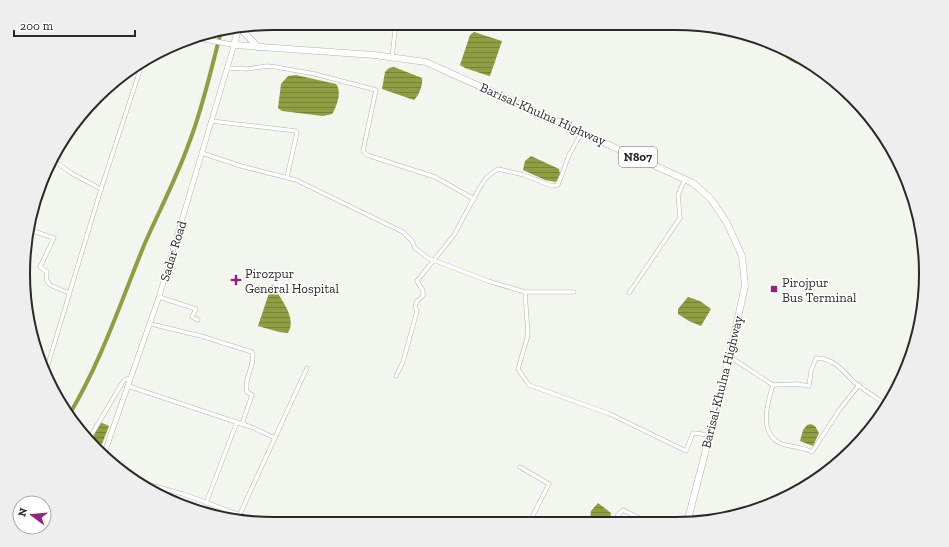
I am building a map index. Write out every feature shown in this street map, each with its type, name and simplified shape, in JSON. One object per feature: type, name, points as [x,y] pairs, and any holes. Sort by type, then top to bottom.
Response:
[{"type":"highway","points":[[242,32],[258,47]]},
{"type":"highway","points":[[234,45],[238,33]]},
{"type":"highway","name":"Barisal-Khulna Highway","points":[[234,45],[392,57],[426,62],[685,179],[693,183],[711,198],[728,222],[742,256],[745,286],[730,357],[689,516]]},
{"type":"street","points":[[392,57],[395,30]]},
{"type":"street","points":[[206,39],[234,45]]},
{"type":"street","name":"Sadar Road","points":[[105,450],[151,324],[234,45]]},
{"type":"street","points":[[227,68],[247,69],[267,66],[276,67],[315,74],[376,90],[363,151],[367,155],[435,177],[474,199]]},
{"type":"street","points":[[48,364],[101,189],[140,70]]},
{"type":"street","points":[[211,121],[296,131],[297,133],[287,177]]},
{"type":"street","points":[[396,376],[403,362],[417,311],[415,307],[417,302],[423,296],[423,291],[417,281],[434,261],[462,222],[487,177],[498,169],[524,175],[552,186],[558,185],[569,155],[582,132]]},
{"type":"street","points":[[202,153],[241,166],[287,177],[313,187],[403,232],[412,240],[415,248],[434,261],[525,292],[574,292]]},
{"type":"street","points":[[57,163],[71,173],[101,189]]},
{"type":"street","points":[[629,293],[680,218],[678,195],[685,179]]},
{"type":"street","points":[[34,231],[54,238],[40,267],[47,272],[46,279],[50,285],[70,293]]},
{"type":"street","points":[[525,292],[528,335],[518,369],[529,385],[610,414],[686,451],[693,433],[710,435]]},
{"type":"street","points":[[159,297],[196,309],[192,317],[198,320]]},
{"type":"street","points":[[151,324],[201,336],[252,352],[252,363],[246,380],[247,392],[252,395],[242,424]]},
{"type":"street","points":[[730,357],[773,385],[797,384],[809,386],[811,371],[816,358],[822,359],[841,367],[859,385],[882,402]]},
{"type":"street","points":[[240,515],[307,368]]},
{"type":"street","points":[[91,435],[124,380],[131,378]]},
{"type":"street","points":[[773,385],[768,400],[766,420],[770,434],[782,443],[812,452],[840,409],[859,385]]},
{"type":"street","points":[[128,386],[237,422],[275,438]]},
{"type":"street","points":[[206,504],[237,422]]},
{"type":"street","points":[[520,467],[549,484],[532,517]]},
{"type":"street","points":[[157,487],[183,494],[230,513]]},
{"type":"street","points":[[617,517],[623,510],[637,517]]},
{"type":"shaded area","points":[[474,32],[502,41],[490,76],[460,65],[470,35]]},
{"type":"shaded area","points":[[394,67],[422,78],[420,90],[414,100],[382,89],[385,72],[389,68]]},
{"type":"shaded area","points":[[296,75],[336,84],[339,95],[336,107],[332,114],[323,116],[282,111],[278,108],[281,84],[288,76]]},
{"type":"shaded area","points":[[531,156],[559,169],[560,174],[556,182],[545,180],[523,170],[525,161]]},
{"type":"shaded area","points":[[272,284],[289,314],[291,321],[288,333],[258,326]]},
{"type":"shaded area","points":[[688,297],[700,301],[711,309],[701,326],[678,314],[678,309]]},
{"type":"shaded area","points":[[100,422],[109,426],[102,444],[93,437]]},
{"type":"shaded area","points":[[811,424],[815,426],[819,433],[813,446],[800,441],[803,430],[807,425]]},
{"type":"shaded area","points":[[598,503],[611,513],[610,517],[590,517],[591,511]]},
{"type":"waterway","points":[[72,410],[101,352],[145,243],[184,156],[203,102],[220,36]]},
{"type":"place","name":"Pirozpur General Hospital","points":[[236,280]]},
{"type":"place","name":"Pirojpur Bus Terminal","points":[[774,289]]}]
